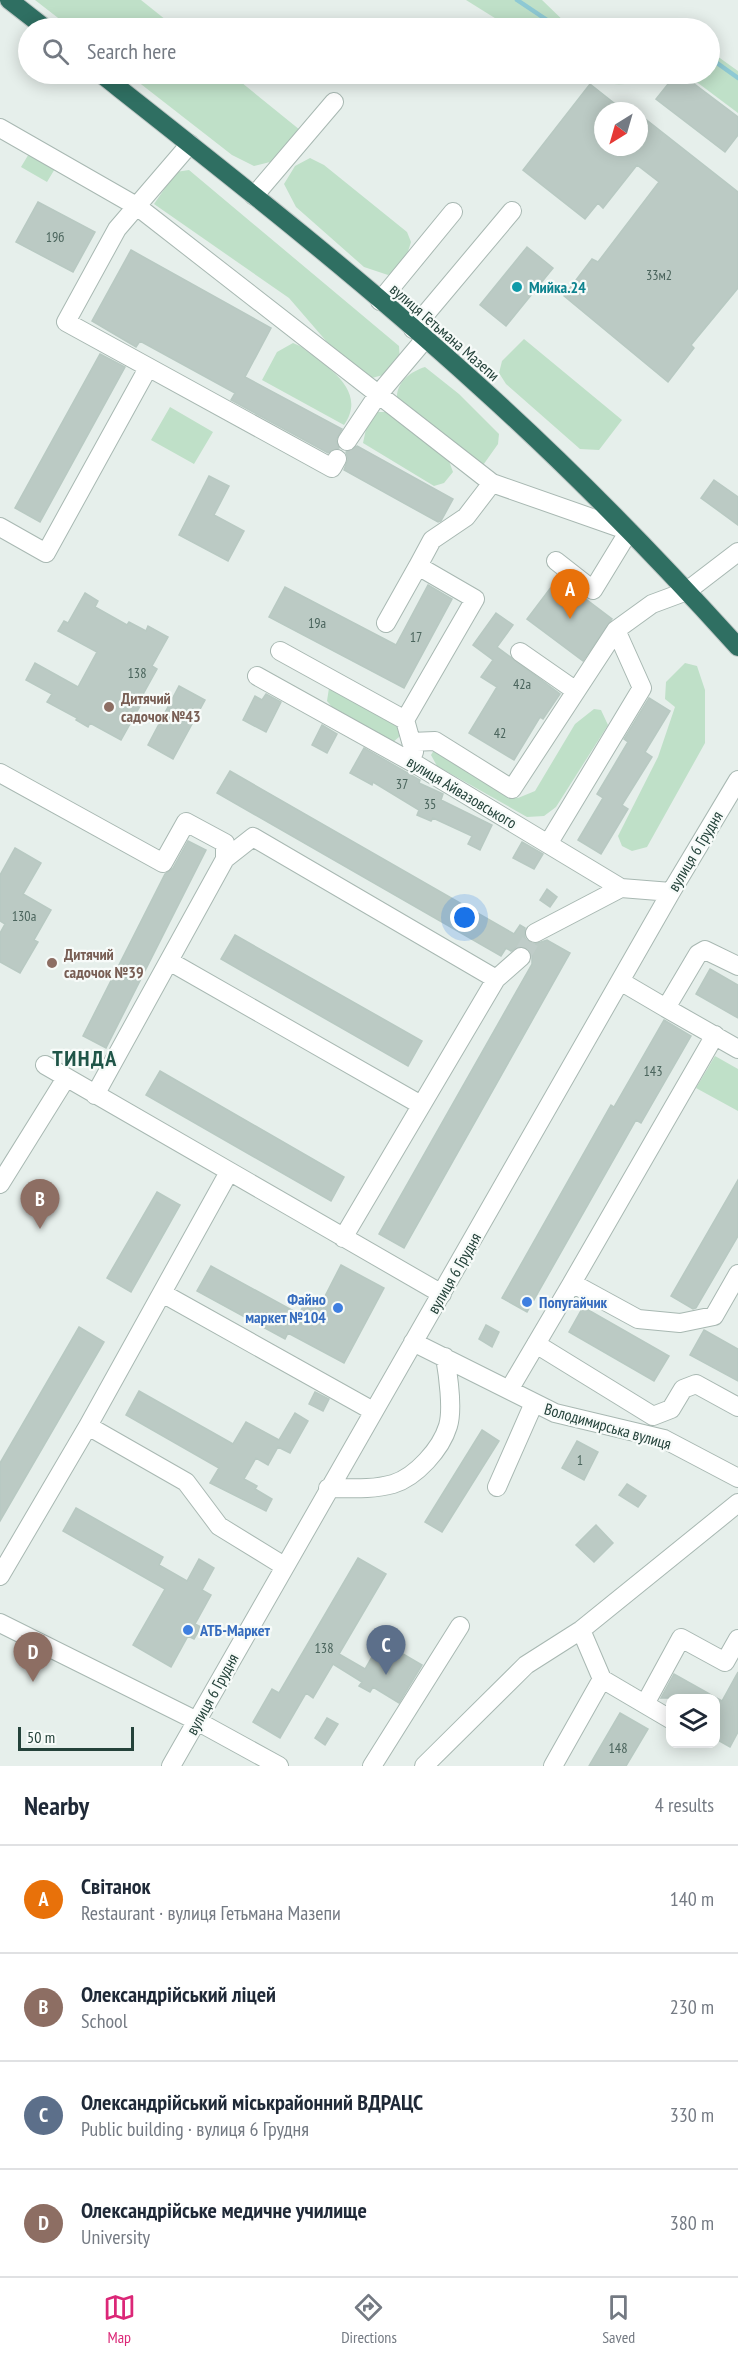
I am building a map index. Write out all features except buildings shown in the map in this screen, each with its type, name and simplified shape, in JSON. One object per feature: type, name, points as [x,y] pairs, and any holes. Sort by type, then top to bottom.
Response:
[{"type":"highway","points":[[9,0],[32,18]]},
{"type":"highway","name":"вулиця Гетьмана Мазепи","points":[[114,84],[380,301],[517,422],[629,531],[738,647]]},
{"type":"street","points":[[254,196],[334,102]]},
{"type":"street","points":[[0,128],[138,207],[377,396],[492,483],[629,531],[593,590],[556,561]]},
{"type":"street","points":[[190,144],[117,229],[66,322],[332,468],[338,459]]},
{"type":"street","points":[[347,441],[419,334],[512,211]]},
{"type":"street","points":[[380,301],[453,212]]},
{"type":"street","points":[[0,527],[46,553],[148,368]]},
{"type":"street","points":[[386,623],[432,540],[466,517],[492,483]]},
{"type":"street","points":[[411,742],[435,741],[512,789],[616,630],[652,604],[687,591],[738,552]]},
{"type":"street","points":[[417,765],[405,720],[475,599],[418,566]]},
{"type":"street","points":[[548,844],[642,688],[616,630]]},
{"type":"street","points":[[280,651],[405,720]]},
{"type":"street","points":[[520,652],[576,691]]},
{"type":"street","name":"вулиця Айвазовського","points":[[257,676],[417,765],[621,888],[671,892]]},
{"type":"street","points":[[0,773],[163,863],[186,822],[225,843],[225,859]]},
{"type":"street","name":"вулиця 6 Грудня","points":[[171,1766],[328,1488],[442,1294],[671,892],[738,780]]},
{"type":"street","points":[[95,1095],[225,859],[254,837],[496,980]]},
{"type":"street","points":[[535,933],[621,888]]},
{"type":"street","points":[[666,1008],[698,954],[705,950],[714,952],[738,966]]},
{"type":"street","points":[[343,1238],[496,980],[521,957]]},
{"type":"street","points":[[169,961],[421,1105]]},
{"type":"street","points":[[620,981],[738,1049]]},
{"type":"street","points":[[509,1390],[715,1035]]},
{"type":"street","points":[[45,1065],[442,1294]]},
{"type":"street","points":[[0,1184],[66,1078]]},
{"type":"street","points":[[0,1576],[88,1426],[229,1172]]},
{"type":"street","points":[[572,1283],[638,1319],[680,1323],[714,1316],[738,1274]]},
{"type":"street","points":[[162,1293],[373,1411]]},
{"type":"street","name":"Володимирська вулиця","points":[[414,1342],[555,1413],[664,1439],[738,1478]]},
{"type":"street","points":[[537,1344],[653,1416],[671,1408],[683,1389],[696,1384],[738,1407]]},
{"type":"street","points":[[328,1488],[393,1484],[410,1477],[425,1465],[449,1426],[448,1375],[444,1357]]},
{"type":"street","points":[[497,1487],[534,1403]]},
{"type":"street","points":[[88,1426],[186,1482],[219,1526],[284,1566]]},
{"type":"street","points":[[424,1766],[526,1665],[581,1630],[738,1503]]},
{"type":"street","points":[[0,1623],[197,1721],[279,1766]]},
{"type":"street","points":[[372,1766],[460,1626]]},
{"type":"street","points":[[581,1630],[602,1679],[666,1717]]},
{"type":"street","points":[[645,1704],[681,1638],[725,1662],[738,1639]]},
{"type":"street","points":[[554,1766],[602,1679]]},
{"type":"green space","points":[[35,0],[141,0],[164,18],[58,18]]},
{"type":"green space","points":[[466,0],[542,0],[561,18],[495,18]]},
{"type":"green space","points":[[720,58],[738,71],[738,113],[699,84],[720,84]]},
{"type":"green space","points":[[141,84],[243,84],[300,130],[278,160],[254,166],[232,155]]},
{"type":"green space","points":[[30,152],[56,167],[47,182],[21,167]]},
{"type":"green space","points":[[310,158],[324,165],[407,232],[411,242],[403,267],[388,275],[364,267],[296,207],[284,184],[295,166]]},
{"type":"green space","points":[[189,170],[399,346],[400,362],[387,374],[368,379],[327,342],[289,298],[154,204],[176,172]]},
{"type":"green space","points":[[524,339],[622,420],[599,450],[580,449],[506,384],[499,373],[502,361]]},
{"type":"green space","points":[[293,343],[331,370],[347,389],[351,400],[350,412],[344,425],[262,380],[277,352]]},
{"type":"green space","points":[[425,367],[459,394],[499,434],[498,444],[481,468],[397,397],[402,382],[415,371]]},
{"type":"green space","points":[[170,407],[213,432],[194,464],[151,440]]},
{"type":"green space","points":[[378,412],[390,412],[449,461],[453,472],[444,483],[434,486],[363,443],[366,429]]},
{"type":"green space","points":[[685,663],[697,666],[705,690],[705,743],[647,847],[632,851],[622,846],[618,836],[658,757],[675,707],[665,699],[666,682]]},
{"type":"green space","points":[[329,688],[388,717],[400,729],[399,737],[392,743],[337,713],[327,701]]},
{"type":"green space","points":[[594,709],[601,710],[608,725],[556,807],[544,816],[527,817],[437,766],[431,755],[434,750],[518,798],[535,791],[575,724]]},
{"type":"green space","points":[[715,1056],[738,1069],[738,1111],[696,1088]]},
{"type":"waterway","points":[[517,0],[544,18]]},
{"type":"waterway","points":[[720,65],[738,78]]},
{"type":"tunnel","points":[[521,957],[535,933]]},
{"type":"place","name":"Мийка.24","points":[[517,287]]},
{"type":"place","name":"Світанок","points":[[570,619]]},
{"type":"place","name":"Дитячий садочок №43","points":[[109,707]]},
{"type":"place","name":"Дитячий садочок №39","points":[[52,963]]},
{"type":"place","name":"Олександрійський ліцей","points":[[40,1229]]},
{"type":"place","name":"Попугайчик","points":[[527,1302]]},
{"type":"place","name":"Файно маркет №104","points":[[338,1308]]},
{"type":"place","name":"АТБ-Маркет","points":[[188,1630]]},
{"type":"place","name":"Олександрійський міськрайонний ВДРАЦС","points":[[386,1675]]},
{"type":"place","name":"Олександрійське медичне училище","points":[[33,1682]]},
{"type":"district","name":"ТИНДА","points":[[85,1058]]}]
